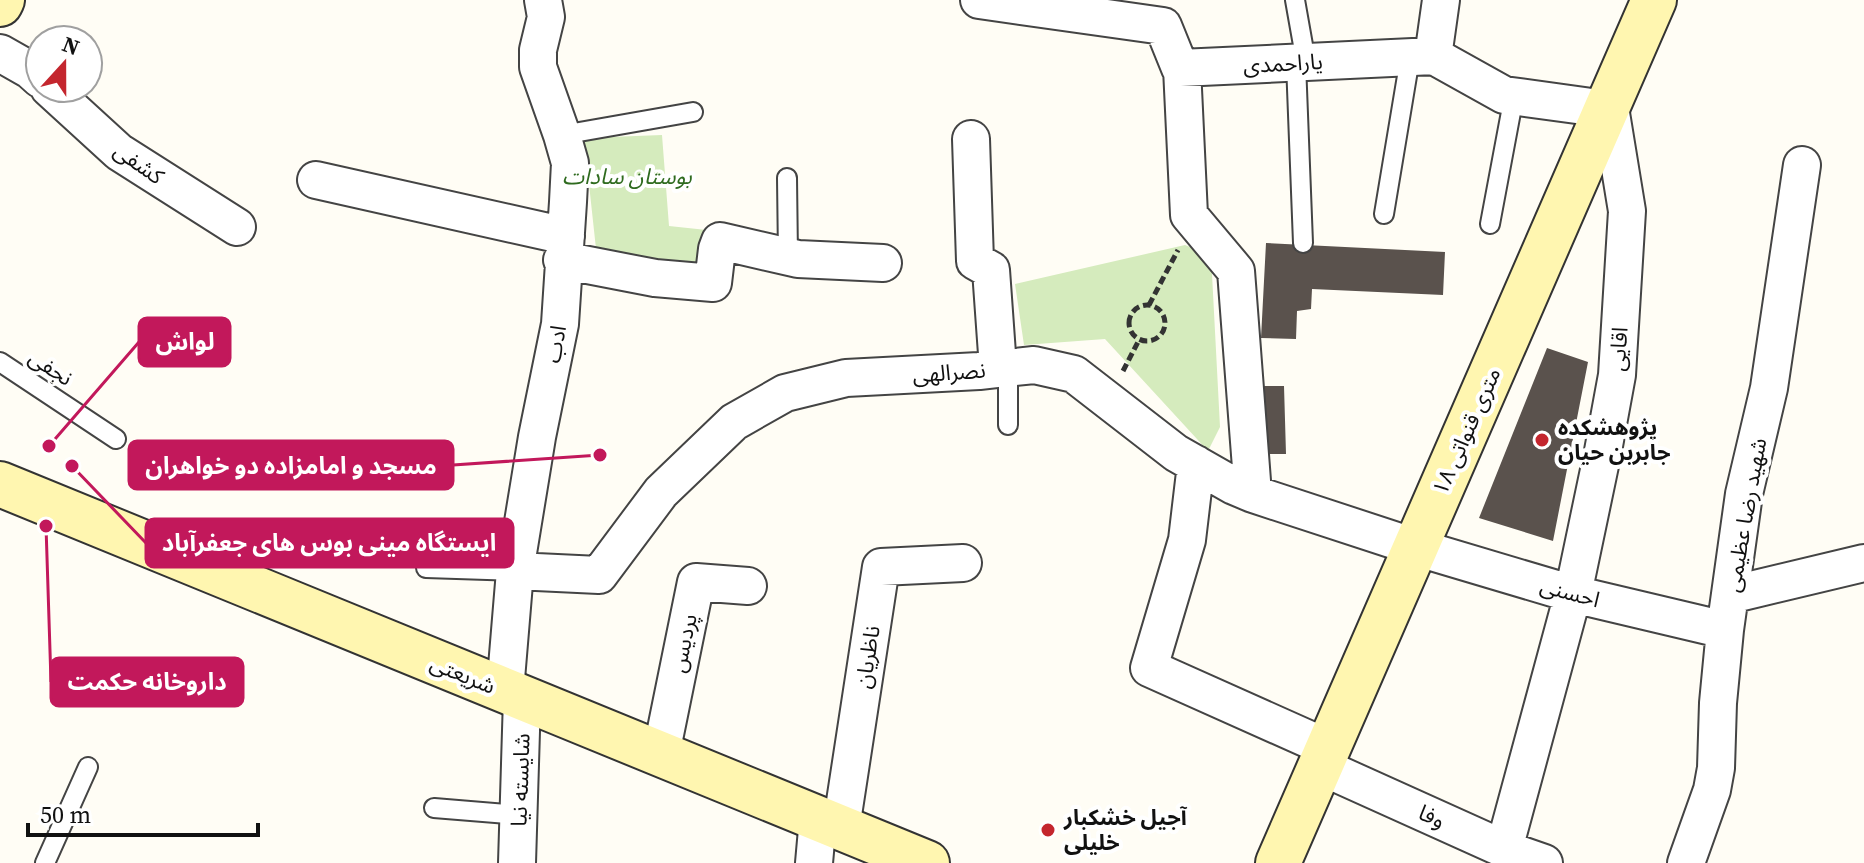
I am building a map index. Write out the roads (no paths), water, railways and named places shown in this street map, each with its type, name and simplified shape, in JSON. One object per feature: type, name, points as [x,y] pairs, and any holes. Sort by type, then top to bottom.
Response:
[{"type":"street","name":"ادب","points":[[514,694],[515,571],[560,324],[570,163],[538,67],[538,50],[546,17],[543,0]]},
{"type":"street","points":[[1441,0],[1422,57],[1504,95],[1608,105]]},
{"type":"street","name":"۱۸ متری قنواتی","points":[[1278,863],[1654,0]]},
{"type":"street","points":[[992,1],[1163,26],[1182,68],[1189,215],[1236,271],[1253,494]]},
{"type":"street","points":[[0,53],[24,67]]},
{"type":"street","name":"یاراحمدی","points":[[1182,68],[1422,57]]},
{"type":"street","name":"کشفی","points":[[66,104],[119,152],[237,227]]},
{"type":"street","name":"اقایی","points":[[1504,849],[1573,594],[1617,375],[1627,211],[1608,105]]},
{"type":"street","points":[[971,139],[975,261],[991,270],[1003,368]]},
{"type":"street","name":"شهید رضا عظیمی","points":[[1686,863],[1712,790],[1716,768],[1725,630],[1744,494],[1769,388],[1802,165]]},
{"type":"street","points":[[316,180],[564,248],[655,278],[713,283],[720,241],[798,259],[883,263]]},
{"type":"street","name":"نصرالهی","points":[[515,571],[599,575],[661,492],[734,422],[785,393],[846,378],[1034,365],[1074,374],[1176,453],[1234,486],[1415,547]]},
{"type":"street","name":"وفا","points":[[1196,464],[1187,540],[1149,668],[1504,849],[1544,863]]},
{"type":"street","name":"شریعتی","points":[[0,484],[927,863]]},
{"type":"street","name":"احسنی","points":[[1415,547],[1573,594],[1725,630]]},
{"type":"street","name":"ناظریان","points":[[829,823],[881,567],[963,563]]},
{"type":"street","points":[[1730,595],[1864,563]]},
{"type":"street","name":"پردیس","points":[[661,754],[696,582],[748,586]]},
{"type":"street","name":"شایسته نیا","points":[[514,694],[519,815],[517,863]]},
{"type":"street","points":[[814,863],[829,823]]},
{"type":"lane","points":[[1295,0],[1301,63],[1303,243]]},
{"type":"lane","points":[[1384,214],[1422,57]]},
{"type":"lane","points":[[1490,224],[1514,96]]},
{"type":"lane","points":[[562,135],[693,112]]},
{"type":"lane","points":[[787,178],[788,256]]},
{"type":"lane","name":"نجفی","points":[[0,362],[116,439]]},
{"type":"lane","points":[[1003,368],[1008,425]]},
{"type":"lane","points":[[426,568],[515,571]]},
{"type":"lane","points":[[45,863],[88,767]]},
{"type":"lane","points":[[434,808],[519,815]]},
{"type":"place","name":"پژوهشکده جابربن حیان","points":[[1542,440]]},
{"type":"place","name":"لواش","points":[[49,446]]},
{"type":"place","name":"مسجد و امامزاده دو خواهران","points":[[600,455]]},
{"type":"place","name":"ایستگاه مینی بوس های جعفرآباد","points":[[72,466]]},
{"type":"place","name":"داروخانه حکمت","points":[[46,526]]},
{"type":"place","name":"آجیل خشکبار خلیلی","points":[[1048,830]]},
{"type":"park label","name":"بوستان سادات","points":[[627,176]]}]
